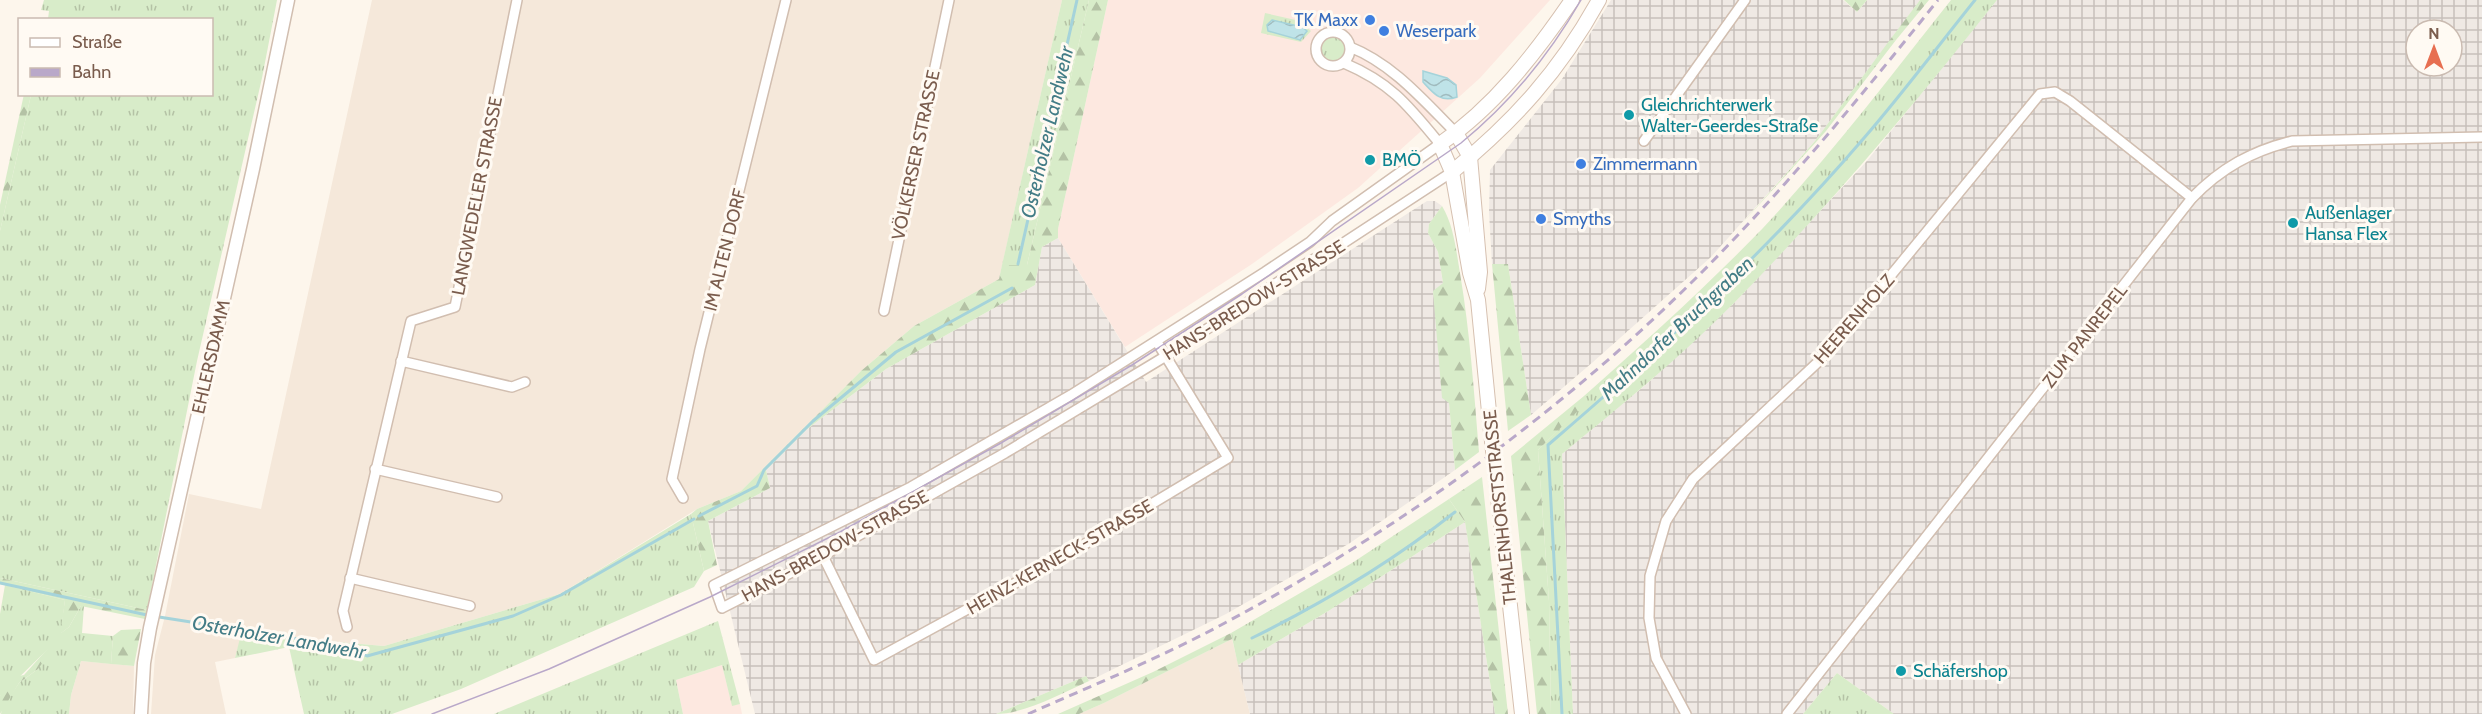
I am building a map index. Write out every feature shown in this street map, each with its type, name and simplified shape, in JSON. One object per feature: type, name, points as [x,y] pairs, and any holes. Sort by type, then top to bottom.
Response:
[{"type":"main road","name":"HANS-BREDOW-STRASSE","points":[[1440,144],[1456,133],[1498,95],[1527,62],[1572,0]]},
{"type":"main road","name":"HANS-BREDOW-STRASSE","points":[[1452,172],[1516,114],[1547,80],[1599,0]]},
{"type":"main road","points":[[1456,133],[1470,157]]},
{"type":"main road","name":"THALENHORSTSTRASSE","points":[[1440,144],[1452,172],[1470,273],[1478,300]]},
{"type":"main road","name":"THALENHORSTSTRASSE","points":[[1470,157],[1480,272],[1478,300],[1522,714]]},
{"type":"street","name":"EHLERSDAMM","points":[[141,714],[144,663],[150,628],[253,169],[288,0]]},
{"type":"street","name":"LANGWEDELER STRASSE","points":[[347,627],[343,611],[411,321],[455,307],[517,0]]},
{"type":"street","name":"IM ALTEN DORF","points":[[683,498],[672,479],[700,349],[786,0]]},
{"type":"street","name":"VÖLKERSER STRASSE","points":[[884,311],[949,0]]},
{"type":"street","points":[[1644,141],[1745,0]]},
{"type":"street","points":[[1350,47],[1349,56],[1344,63],[1333,66],[1324,64],[1316,53],[1317,43],[1323,35],[1332,32],[1344,36],[1350,47],[1382,64],[1410,86],[1456,133]]},
{"type":"street","points":[[1344,63],[1378,79],[1395,92],[1440,144]]},
{"type":"street","name":"HEERENHOLZ","points":[[1686,714],[1656,658],[1649,618],[1650,576],[1666,521],[1693,479],[1817,363],[1842,336],[2040,93],[2055,92],[2070,101],[2192,198]]},
{"type":"street","name":"ZUM PANREPEL","points":[[1787,714],[2192,198],[2223,170],[2264,148],[2292,141],[2482,137]]},
{"type":"street","name":"HANS-BREDOW-STRASSE","points":[[1440,144],[1332,221],[1310,242],[1061,401],[911,487],[714,585],[722,608],[787,575],[1005,453],[1166,356],[1307,262],[1345,242],[1452,172]]},
{"type":"street","name":"HEINZ-KERNECK-STRASSE","points":[[822,554],[874,660],[1065,556],[1228,458],[1156,342]]},
{"type":"street","points":[[401,361],[512,387],[525,382]]},
{"type":"street","points":[[375,469],[497,497]]},
{"type":"street","points":[[350,578],[470,606]]},
{"type":"shaded area","points":[[372,0],[1062,0],[999,279],[914,326],[861,371],[741,491],[697,509],[560,594],[384,646],[242,634],[235,658],[215,662],[226,714],[151,714],[155,655],[189,494],[261,509]]},
{"type":"shaded area","points":[[1108,0],[1550,0],[1480,78],[1358,188],[1252,264],[1125,347],[1058,238],[1058,229]]},
{"type":"shaded area","points":[[1611,0],[1843,0],[1857,12],[1867,0],[1920,0],[1815,141],[1711,257],[1531,415],[1508,264],[1492,264],[1489,212],[1490,170],[1562,79]]},
{"type":"shaded area","points":[[1997,0],[2482,0],[2482,714],[1894,714],[1837,673],[1803,714],[1573,714],[1562,454],[1649,382],[1735,302],[1866,162]]},
{"type":"shaded area","points":[[1427,201],[1435,201],[1442,206],[1429,224],[1428,233],[1438,252],[1443,284],[1433,292],[1449,403],[1455,470],[1350,543],[1226,614],[1089,681],[1086,676],[996,714],[755,714],[708,521],[770,488],[766,470],[806,430],[886,369],[1035,285],[1042,247],[1058,238],[1146,382]]},
{"type":"shaded area","points":[[1465,522],[1495,714],[1250,714],[1238,665],[1330,610]]},
{"type":"shaded area","points":[[1232,639],[1250,714],[1079,714],[1104,703]]},
{"type":"shaded area","points":[[81,661],[134,666],[133,714],[69,714],[71,695]]},
{"type":"shaded area","points":[[722,665],[732,705],[740,704],[742,714],[683,714],[676,680]]},
{"type":"green space","points":[[44,0],[277,0],[262,78],[197,361],[147,610],[0,578],[0,231],[31,96],[213,96],[213,18],[48,18],[49,11],[41,10]]},
{"type":"green space","points":[[1062,0],[1089,0],[1027,265],[1002,265]]},
{"type":"green space","points":[[1089,0],[1108,0],[1058,229],[1058,238],[1042,247],[1035,285],[886,369],[806,430],[766,470],[770,488],[708,521],[717,565],[704,571],[691,514],[697,509],[741,491],[861,371],[914,326],[999,279],[1002,265],[1027,265]]},
{"type":"green space","points":[[1844,0],[1867,0],[1857,12]]},
{"type":"green space","points":[[1920,0],[1929,0],[1896,40],[1889,41]]},
{"type":"green space","points":[[1951,0],[1997,0],[1871,154],[1771,265],[1673,361],[1562,454],[1573,714],[1551,714],[1549,601],[1538,450],[1584,404],[1584,396],[1720,272],[1788,201],[1836,145]]},
{"type":"green space","points":[[1265,13],[1300,21],[1311,31],[1301,42],[1261,33]]},
{"type":"green space","points":[[1333,37],[1342,40],[1345,49],[1342,58],[1333,61],[1324,58],[1321,49],[1324,40]]},
{"type":"green space","points":[[1896,40],[1826,131],[1738,228],[1815,141],[1889,41]]},
{"type":"green space","points":[[24,96],[31,96],[0,231],[0,205]]},
{"type":"green space","points":[[1442,206],[1454,238],[1463,295],[1479,452],[1455,470],[1449,403],[1442,398],[1433,291],[1443,283],[1438,252],[1428,233],[1429,224]]},
{"type":"green space","points":[[1492,264],[1508,264],[1531,415],[1508,431]]},
{"type":"green space","points":[[1584,396],[1585,404],[1538,450],[1549,601],[1551,714],[1537,714],[1511,456]]},
{"type":"green space","points":[[1482,477],[1508,714],[1495,714],[1465,522],[1449,499]]},
{"type":"green space","points":[[1449,499],[1465,522],[1330,610],[1238,665],[1231,633],[1352,563]]},
{"type":"green space","points":[[691,514],[704,571],[694,587],[461,689],[392,714],[304,714],[289,647],[235,658],[241,634],[384,646],[560,594]]},
{"type":"green space","points":[[0,578],[147,610],[145,619],[81,606],[69,627],[60,634],[65,600],[0,584]]},
{"type":"green space","points":[[5,585],[65,600],[61,633],[69,627],[81,606],[84,606],[82,633],[113,636],[111,664],[81,661],[71,695],[69,714],[1,714],[2,708],[19,683],[38,669],[50,647],[0,696],[0,614]]},
{"type":"green space","points":[[718,621],[740,704],[732,706],[722,665],[676,680],[683,714],[494,714]]},
{"type":"green space","points":[[141,629],[134,666],[111,664],[113,636],[121,630]]},
{"type":"green space","points":[[1231,633],[1232,639],[1104,703],[1079,714],[1058,714],[1153,672]]},
{"type":"green space","points":[[50,646],[51,651],[38,669],[19,683],[0,714],[0,696],[7,678],[24,675]]},
{"type":"green space","points":[[1837,673],[1894,714],[1803,714]]},
{"type":"green space","points":[[1086,676],[1089,681],[1043,702],[1019,711],[996,714]]},
{"type":"water","points":[[1272,20],[1302,27],[1307,31],[1300,40],[1268,31],[1267,25]]},
{"type":"water","points":[[1423,71],[1447,78],[1456,85],[1457,97],[1446,99],[1434,94],[1423,82]]},
{"type":"waterway","name":"Osterholzer Landwehr","points":[[1018,264],[1077,0]]},
{"type":"waterway","name":"Mahndorfer Bruchgraben","points":[[1562,714],[1548,445],[1712,298],[1790,220],[1907,87],[1975,0]]},
{"type":"waterway","name":"Osterholzer Landwehr","points":[[699,516],[757,486],[764,470],[813,421],[896,352],[1012,288]]},
{"type":"waterway","points":[[1252,638],[1357,580],[1455,512]]},
{"type":"waterway","name":"Osterholzer Landwehr","points":[[159,617],[318,642],[367,656],[513,616],[561,595],[694,519]]},
{"type":"waterway","name":"Osterholzer Landwehr","points":[[0,583],[147,615]]},
{"type":"tram line","points":[[432,714],[549,669],[710,597],[840,532],[1001,443],[1132,365],[1242,294],[1461,143],[1479,128],[1528,77],[1556,40],[1581,0]]},
{"type":"railway","points":[[1028,714],[1182,645],[1271,597],[1402,517],[1527,427],[1644,328],[1731,242],[1822,141],[1938,0]]},
{"type":"place","name":"TK Maxx","points":[[1370,20]]},
{"type":"place","name":"Weserpark","points":[[1384,31]]},
{"type":"place","name":"Gleichrichterwerk Walter-Geerdes-Straße","points":[[1629,115]]},
{"type":"place","name":"BMÖ","points":[[1370,160]]},
{"type":"place","name":"Zimmermann","points":[[1581,164]]},
{"type":"place","name":"Smyths","points":[[1541,219]]},
{"type":"place","name":"Außenlager Hansa Flex","points":[[2293,223]]},
{"type":"place","name":"Schäfershop","points":[[1901,671]]}]
